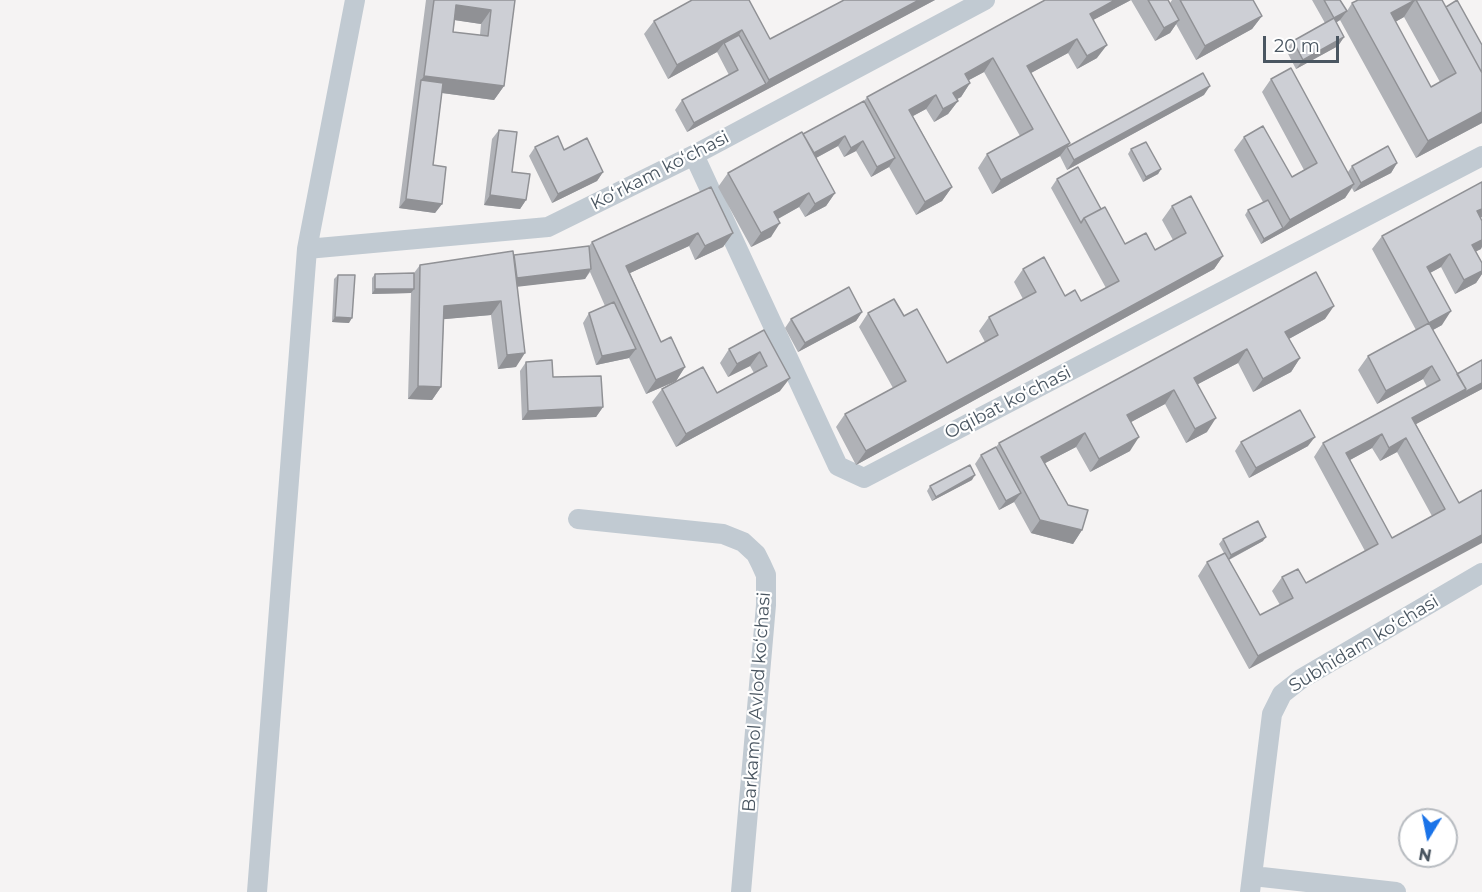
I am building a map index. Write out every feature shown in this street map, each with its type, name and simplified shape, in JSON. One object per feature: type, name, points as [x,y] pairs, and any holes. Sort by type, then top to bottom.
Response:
[{"type":"street","points":[[257,892],[307,249],[355,0]]},
{"type":"street","name":"Koʻrkam koʻchasi","points":[[307,249],[548,226],[694,156],[985,0]]},
{"type":"street","name":"Oqibat koʻchasi","points":[[694,156],[838,466],[864,478],[1482,156]]},
{"type":"street","name":"Barkamol Аvlod koʻchasi","points":[[578,519],[723,534],[743,542],[756,554],[766,575],[766,605],[741,892]]},
{"type":"street","name":"Subhidam koʻchasi","points":[[1396,892],[1251,884],[1272,714],[1282,694],[1301,679],[1482,573]]},
{"type":"building","points":[[434,0],[515,0],[504,86],[424,76]],"holes":[[[456,5],[491,10],[488,36],[453,32]]]},
{"type":"building","points":[[692,0],[749,0],[770,39],[844,0],[919,0],[769,80],[742,30],[677,65],[654,21]]},
{"type":"building","points":[[1045,0],[1115,0],[1090,14],[1107,45],[1087,56],[1077,39],[1027,66],[1070,143],[1001,180],[987,154],[1033,129],[993,58],[965,74],[970,83],[953,93],[958,101],[943,109],[936,95],[909,110],[952,187],[925,202],[867,97]]},
{"type":"building","points":[[1148,0],[1168,0],[1179,20],[1164,28]]},
{"type":"building","points":[[1180,0],[1253,0],[1262,16],[1205,46]]},
{"type":"building","points":[[1324,0],[1340,0],[1347,11],[1334,18]]},
{"type":"building","points":[[1358,0],[1415,0],[1391,13],[1431,87],[1456,73],[1416,0],[1442,0],[1482,73],[1482,112],[1428,141],[1352,3]]},
{"type":"building","points":[[1457,0],[1482,45],[1482,73],[1446,7]]},
{"type":"building","points":[[1334,18],[1344,37],[1303,60],[1293,41]]},
{"type":"building","points":[[739,35],[766,84],[694,123],[682,100],[738,70],[724,43]]},
{"type":"building","points":[[1291,68],[1354,184],[1290,220],[1244,137],[1263,126],[1292,177],[1317,163],[1271,79]]},
{"type":"building","points":[[1203,73],[1210,86],[1074,160],[1067,147]]},
{"type":"building","points":[[421,80],[443,83],[433,165],[446,167],[442,204],[406,199]]},
{"type":"building","points":[[864,101],[895,158],[877,167],[863,141],[851,148],[845,136],[814,153],[803,134]]},
{"type":"building","points":[[499,130],[517,132],[512,172],[530,174],[526,200],[490,195]]},
{"type":"building","points":[[802,132],[835,193],[815,204],[809,193],[774,212],[780,223],[761,233],[728,173]]},
{"type":"building","points":[[558,136],[564,150],[587,138],[603,172],[558,194],[535,147]]},
{"type":"building","points":[[1146,142],[1161,169],[1146,177],[1131,149]]},
{"type":"building","points":[[1388,146],[1397,163],[1361,183],[1352,166]]},
{"type":"building","points":[[1078,167],[1101,209],[1084,218],[1081,223],[1057,179]]},
{"type":"building","points":[[1482,182],[1482,209],[1477,211],[1482,221],[1482,240],[1472,245],[1482,263],[1482,271],[1464,280],[1450,254],[1427,267],[1451,311],[1429,323],[1382,236]]},
{"type":"building","points":[[711,187],[733,233],[705,246],[698,233],[626,266],[661,342],[671,337],[685,367],[656,380],[592,242]]},
{"type":"building","points":[[1191,196],[1223,256],[866,451],[845,414],[906,381],[868,313],[894,299],[904,316],[917,309],[947,363],[998,335],[989,317],[1036,292],[1023,269],[1044,257],[1065,296],[1075,290],[1081,301],[1119,281],[1084,218],[1105,207],[1125,244],[1146,233],[1155,250],[1186,233],[1172,206]]},
{"type":"building","points":[[1268,200],[1283,228],[1264,239],[1248,210]]},
{"type":"building","points":[[589,246],[591,269],[517,278],[514,255]]},
{"type":"building","points":[[513,251],[525,353],[507,355],[501,301],[444,306],[441,387],[418,386],[420,265]]},
{"type":"building","points":[[1316,272],[1334,306],[1285,332],[1300,358],[1263,379],[1247,349],[1194,378],[1216,418],[1195,429],[1174,390],[1127,415],[1139,437],[1099,459],[1085,433],[1041,457],[1068,505],[1088,510],[1082,530],[1040,520],[999,443]]},
{"type":"building","points":[[414,273],[414,289],[375,289],[375,274]]},
{"type":"building","points":[[338,275],[355,275],[352,318],[335,317]]},
{"type":"building","points":[[849,287],[862,312],[805,343],[791,319]]},
{"type":"building","points":[[614,302],[636,349],[602,356],[589,313]]},
{"type":"building","points":[[1429,323],[1466,389],[1412,418],[1459,503],[1482,490],[1482,535],[1258,656],[1207,562],[1225,553],[1260,615],[1293,598],[1282,577],[1298,569],[1306,583],[1378,544],[1323,443],[1440,380],[1432,366],[1386,391],[1368,356]],"holes":[[[1382,434],[1389,448],[1406,438],[1445,509],[1392,538],[1346,453]]]},
{"type":"building","points":[[764,330],[790,378],[686,434],[662,389],[703,367],[717,393],[767,366],[760,352],[737,364],[729,349]]},
{"type":"building","points":[[552,360],[553,377],[601,376],[603,407],[528,411],[526,362]]},
{"type":"building","points":[[1482,360],[1482,383],[1463,393],[1466,389],[1457,374]]},
{"type":"building","points":[[1300,410],[1315,437],[1256,468],[1241,442]]},
{"type":"building","points":[[996,447],[1021,493],[1006,501],[981,455]]},
{"type":"building","points":[[970,465],[975,475],[936,497],[930,486]]},
{"type":"building","points":[[1258,521],[1266,537],[1231,555],[1223,539]]}]
